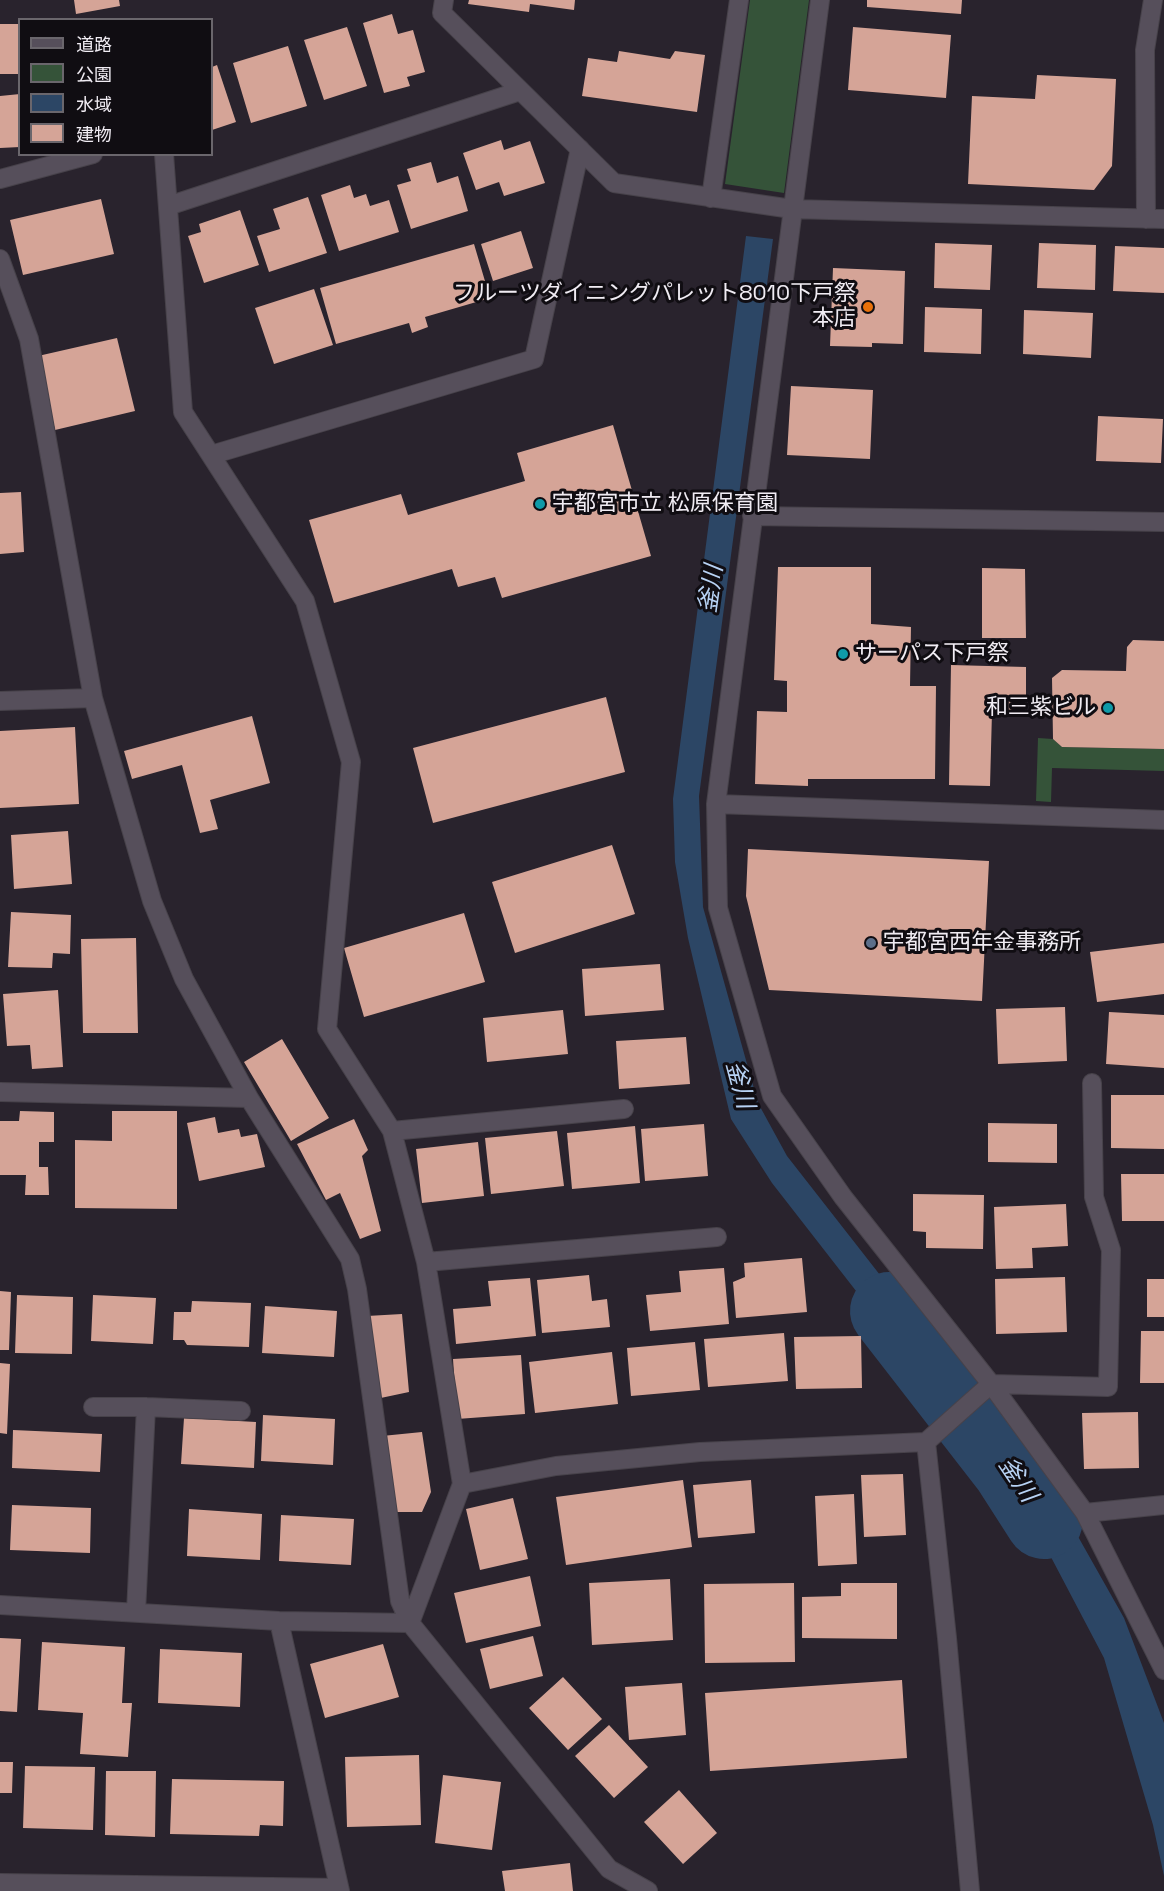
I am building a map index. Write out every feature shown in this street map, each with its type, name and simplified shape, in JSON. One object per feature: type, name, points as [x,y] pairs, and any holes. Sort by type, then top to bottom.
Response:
[{"type":"street","points":[[444,0],[442,13],[614,183],[784,208],[1155,219],[1145,50],[1153,0]]},
{"type":"street","points":[[719,199],[739,0]]},
{"type":"street","points":[[820,0],[784,208],[752,516],[716,804],[718,908],[772,1096],[843,1197],[991,1384],[1085,1513],[1164,1670]]},
{"type":"street","points":[[168,206],[520,91]]},
{"type":"street","points":[[211,455],[534,359],[580,149]]},
{"type":"street","points":[[0,179],[86,156]]},
{"type":"street","points":[[164,156],[183,412],[305,600],[351,762],[327,1029],[392,1131],[426,1262],[462,1484],[410,1623]]},
{"type":"street","points":[[0,259],[29,339],[93,698],[152,901],[184,979],[249,1098],[350,1259],[357,1289],[400,1601],[410,1623],[609,1869],[648,1891]]},
{"type":"street","points":[[752,516],[1164,522]]},
{"type":"street","points":[[0,701],[93,698]]},
{"type":"street","points":[[716,804],[1164,820]]},
{"type":"street","points":[[462,1484],[556,1466],[699,1452],[926,1442],[991,1384],[1108,1387],[1112,1250],[1094,1197],[1092,1083]]},
{"type":"street","points":[[0,1092],[249,1098]]},
{"type":"street","points":[[392,1131],[624,1109]]},
{"type":"street","points":[[426,1262],[717,1237]]},
{"type":"street","points":[[93,1407],[241,1411]]},
{"type":"street","points":[[136,1612],[146,1407]]},
{"type":"street","points":[[926,1442],[970,1891]]},
{"type":"street","points":[[1085,1513],[1164,1505]]},
{"type":"street","points":[[0,1605],[279,1621],[410,1623]]},
{"type":"street","points":[[0,1883],[339,1890],[279,1621]]},
{"type":"green space","points":[[750,0],[809,0],[784,193],[725,184]]},
{"type":"green space","points":[[1038,738],[1053,739],[1062,747],[1164,749],[1164,771],[1052,768],[1051,802],[1036,801]]},
{"type":"water","points":[[746,236],[773,239],[699,796],[703,907],[758,1103],[787,1156],[966,1385],[944,1404],[772,1183],[731,1119],[688,938],[675,862],[673,799]]},
{"type":"water","points":[[994,1422],[1067,1517],[1124,1618],[1164,1723],[1164,1876],[1153,1825],[1104,1658],[1042,1540],[973,1442]]},
{"type":"building","points":[[74,0],[119,0],[120,6],[76,14]]},
{"type":"building","points":[[469,0],[575,0],[574,10],[530,4],[529,12],[468,4]]},
{"type":"building","points":[[867,0],[962,0],[961,14],[867,7]]},
{"type":"building","points":[[392,14],[398,34],[413,30],[425,72],[407,77],[410,86],[384,93],[363,23]]},
{"type":"building","points":[[0,24],[18,24],[18,74],[0,74]]},
{"type":"building","points":[[347,27],[367,86],[324,100],[304,40]]},
{"type":"building","points":[[853,27],[951,35],[946,98],[848,90]]},
{"type":"building","points":[[288,46],[307,106],[251,123],[233,63]]},
{"type":"building","points":[[619,51],[670,59],[675,51],[705,55],[697,112],[582,96],[588,58],[617,62]]},
{"type":"building","points":[[217,65],[236,122],[213,130],[213,67]]},
{"type":"building","points":[[1037,75],[1116,79],[1112,166],[1094,190],[968,184],[972,96],[1035,99]]},
{"type":"building","points":[[18,94],[18,147],[0,148],[0,96]]},
{"type":"building","points":[[501,140],[504,150],[530,141],[545,183],[504,196],[499,182],[476,190],[463,153]]},
{"type":"building","points":[[431,162],[437,183],[458,176],[468,211],[411,229],[397,185],[411,181],[407,169]]},
{"type":"building","points":[[350,185],[354,198],[366,194],[370,206],[389,200],[399,232],[339,251],[321,195]]},
{"type":"building","points":[[308,197],[327,253],[269,272],[257,236],[280,229],[273,209]]},
{"type":"building","points":[[101,199],[114,254],[23,275],[10,220]]},
{"type":"building","points":[[240,210],[259,265],[204,283],[188,236],[201,232],[199,224]]},
{"type":"building","points":[[521,231],[533,268],[493,281],[481,244]]},
{"type":"building","points":[[935,243],[992,245],[990,290],[934,288]]},
{"type":"building","points":[[1039,243],[1096,245],[1095,290],[1037,288]]},
{"type":"building","points":[[474,244],[490,298],[425,317],[428,327],[412,333],[409,323],[336,344],[320,288]]},
{"type":"building","points":[[1115,246],[1164,248],[1164,293],[1113,291]]},
{"type":"building","name":"フルーツダイニングパレット8010下戸祭 本店","points":[[833,268],[905,271],[903,344],[872,343],[872,347],[830,346]]},
{"type":"building","points":[[314,289],[333,345],[274,364],[255,308]]},
{"type":"building","points":[[925,307],[982,309],[981,354],[924,352]]},
{"type":"building","points":[[1024,310],[1093,313],[1091,358],[1023,354]]},
{"type":"building","points":[[117,338],[135,411],[55,430],[38,356]]},
{"type":"building","points":[[791,386],[873,390],[870,459],[787,455]]},
{"type":"building","points":[[1098,416],[1163,419],[1161,463],[1096,461]]},
{"type":"building","name":"宇都宮市立 松原保育園","points":[[613,425],[651,556],[502,598],[495,577],[458,587],[452,569],[334,603],[309,520],[401,494],[408,515],[525,481],[517,453]]},
{"type":"building","points":[[21,492],[24,552],[0,554],[0,493]]},
{"type":"building","name":"サーパス下戸祭","points":[[778,567],[871,567],[871,624],[911,627],[910,686],[936,686],[935,779],[808,779],[808,786],[755,784],[757,711],[787,712],[787,681],[774,680]]},
{"type":"building","points":[[982,568],[1025,569],[1026,638],[982,638]]},
{"type":"building","name":"和三紫ビル","points":[[1133,640],[1164,641],[1164,749],[1062,747],[1053,739],[1052,678],[1062,670],[1126,671],[1127,647]]},
{"type":"building","points":[[951,665],[1026,667],[1026,713],[992,712],[990,786],[949,785]]},
{"type":"building","points":[[606,697],[625,772],[433,823],[413,748]]},
{"type":"building","points":[[252,716],[270,783],[210,800],[218,829],[200,833],[182,765],[132,779],[124,751]]},
{"type":"building","points":[[75,727],[79,804],[0,808],[0,731]]},
{"type":"building","points":[[68,831],[72,884],[14,889],[11,835]]},
{"type":"building","points":[[612,845],[635,914],[515,953],[492,882]]},
{"type":"building","name":"宇都宮西年金事務所","points":[[748,849],[989,861],[982,1001],[769,990],[746,896]]},
{"type":"building","points":[[11,912],[71,915],[70,954],[53,953],[52,968],[8,967]]},
{"type":"building","points":[[464,913],[485,982],[364,1017],[344,948]]},
{"type":"building","points":[[136,938],[138,1033],[83,1033],[81,939]]},
{"type":"building","points":[[1164,943],[1164,994],[1097,1002],[1090,952]]},
{"type":"building","points":[[660,964],[664,1010],[585,1016],[582,969]]},
{"type":"building","points":[[58,990],[63,1067],[32,1069],[30,1045],[7,1046],[3,994]]},
{"type":"building","points":[[1065,1007],[1067,1061],[998,1064],[996,1009]]},
{"type":"building","points":[[563,1010],[568,1054],[487,1062],[483,1018]]},
{"type":"building","points":[[1109,1012],[1164,1015],[1164,1068],[1106,1064]]},
{"type":"building","points":[[686,1037],[690,1084],[619,1089],[616,1041]]},
{"type":"building","points":[[282,1039],[329,1118],[291,1141],[244,1062]]},
{"type":"building","points":[[1111,1095],[1164,1095],[1164,1149],[1111,1148]]},
{"type":"building","points":[[20,1111],[54,1112],[54,1142],[39,1142],[39,1167],[48,1167],[49,1195],[25,1195],[26,1175],[0,1175],[0,1121],[19,1121]]},
{"type":"building","points":[[112,1111],[177,1111],[177,1209],[75,1208],[75,1140],[112,1141]]},
{"type":"building","points":[[215,1117],[218,1133],[239,1129],[241,1137],[257,1134],[265,1167],[199,1181],[187,1123]]},
{"type":"building","points":[[354,1119],[368,1150],[362,1156],[381,1231],[360,1239],[340,1193],[326,1200],[297,1144]]},
{"type":"building","points":[[988,1123],[1057,1124],[1057,1163],[988,1162]]},
{"type":"building","points":[[704,1124],[708,1176],[645,1181],[641,1129]]},
{"type":"building","points":[[635,1126],[640,1183],[572,1189],[567,1133]]},
{"type":"building","points":[[557,1131],[564,1186],[491,1194],[485,1138]]},
{"type":"building","points":[[478,1142],[484,1196],[422,1203],[416,1149]]},
{"type":"building","points":[[1121,1174],[1164,1174],[1164,1221],[1122,1221]]},
{"type":"building","points":[[913,1194],[984,1195],[983,1249],[926,1248],[926,1232],[913,1231]]},
{"type":"building","points":[[1066,1204],[1068,1246],[1032,1248],[1033,1268],[996,1269],[994,1207]]},
{"type":"building","points":[[802,1258],[807,1312],[736,1318],[733,1282],[745,1277],[744,1263]]},
{"type":"building","points":[[724,1268],[729,1324],[650,1331],[646,1295],[681,1292],[679,1271]]},
{"type":"building","points":[[589,1275],[592,1301],[607,1299],[610,1327],[542,1333],[537,1280]]},
{"type":"building","points":[[1065,1277],[1067,1332],[996,1334],[995,1279]]},
{"type":"building","points":[[530,1278],[536,1336],[456,1344],[453,1309],[491,1306],[488,1281]]},
{"type":"building","points":[[1147,1279],[1164,1279],[1164,1317],[1147,1317]]},
{"type":"building","points":[[0,1291],[11,1292],[9,1350],[0,1350]]},
{"type":"building","points":[[17,1295],[73,1297],[72,1354],[15,1353]]},
{"type":"building","points":[[93,1295],[156,1298],[153,1344],[91,1341]]},
{"type":"building","points":[[192,1301],[251,1303],[249,1347],[187,1345],[184,1340],[173,1340],[174,1312],[191,1312]]},
{"type":"building","points":[[265,1306],[337,1311],[334,1357],[262,1353]]},
{"type":"building","points":[[402,1314],[409,1392],[376,1399],[367,1316]]},
{"type":"building","points":[[1141,1331],[1164,1331],[1164,1383],[1140,1383]]},
{"type":"building","points":[[784,1333],[788,1381],[708,1387],[704,1339]]},
{"type":"building","points":[[861,1336],[862,1388],[796,1389],[794,1337]]},
{"type":"building","points":[[695,1342],[700,1390],[631,1396],[627,1348]]},
{"type":"building","points":[[612,1352],[618,1404],[535,1413],[529,1362]]},
{"type":"building","points":[[521,1355],[525,1414],[457,1419],[453,1359]]},
{"type":"building","points":[[0,1363],[10,1364],[7,1434],[0,1433]]},
{"type":"building","points":[[1138,1412],[1139,1468],[1084,1469],[1082,1413]]},
{"type":"building","points":[[263,1415],[335,1419],[333,1465],[261,1461]]},
{"type":"building","points":[[184,1418],[256,1422],[254,1468],[181,1464]]},
{"type":"building","points":[[13,1430],[102,1434],[100,1472],[12,1468]]},
{"type":"building","points":[[422,1432],[431,1492],[422,1512],[392,1512],[382,1436]]},
{"type":"building","points":[[903,1474],[906,1535],[864,1537],[861,1475]]},
{"type":"building","points":[[683,1480],[692,1547],[566,1565],[556,1497]]},
{"type":"building","points":[[751,1480],[755,1533],[698,1538],[693,1485]]},
{"type":"building","points":[[854,1494],[857,1564],[818,1566],[815,1496]]},
{"type":"building","points":[[513,1498],[528,1559],[480,1570],[466,1509]]},
{"type":"building","points":[[12,1505],[91,1508],[90,1553],[10,1550]]},
{"type":"building","points":[[189,1509],[262,1514],[260,1560],[187,1556]]},
{"type":"building","points":[[281,1515],[354,1519],[351,1565],[279,1561]]},
{"type":"building","points":[[530,1576],[541,1626],[466,1643],[454,1593]]},
{"type":"building","points":[[670,1579],[673,1640],[592,1645],[589,1583]]},
{"type":"building","points":[[794,1583],[795,1662],[705,1663],[704,1584]]},
{"type":"building","points":[[841,1583],[897,1583],[897,1639],[802,1638],[802,1597],[841,1596]]},
{"type":"building","points":[[533,1636],[543,1676],[490,1689],[480,1649]]},
{"type":"building","points":[[0,1638],[21,1639],[17,1712],[0,1711]]},
{"type":"building","points":[[42,1642],[125,1647],[122,1703],[132,1703],[128,1757],[80,1754],[83,1713],[38,1710]]},
{"type":"building","points":[[383,1644],[399,1697],[325,1718],[310,1664]]},
{"type":"building","points":[[160,1649],[242,1653],[240,1707],[158,1703]]},
{"type":"building","points":[[563,1677],[602,1719],[568,1750],[529,1708]]},
{"type":"building","points":[[902,1680],[907,1758],[710,1771],[705,1693]]},
{"type":"building","points":[[682,1683],[686,1735],[629,1740],[625,1687]]},
{"type":"building","points":[[609,1725],[648,1767],[614,1798],[575,1756]]},
{"type":"building","points":[[419,1755],[421,1825],[347,1827],[345,1757]]},
{"type":"building","points":[[0,1762],[13,1762],[12,1793],[0,1793]]},
{"type":"building","points":[[25,1766],[95,1767],[93,1830],[23,1828]]},
{"type":"building","points":[[106,1771],[156,1771],[155,1837],[105,1835]]},
{"type":"building","points":[[443,1775],[501,1782],[492,1850],[435,1843]]},
{"type":"building","points":[[172,1779],[284,1781],[283,1826],[260,1825],[259,1836],[170,1834]]},
{"type":"building","points":[[679,1790],[717,1833],[683,1864],[644,1822]]},
{"type":"building","points":[[570,1863],[573,1891],[505,1891],[502,1871]]},
{"type":"waterway","name":"釜川","points":[[889,1311],[1010,1467],[1044,1520]]},
{"type":"place","name":"フルーツダイニングパレット8010下戸祭 本店","points":[[868,307]]},
{"type":"place","name":"宇都宮市立 松原保育園","points":[[540,504]]},
{"type":"place","name":"サーパス下戸祭","points":[[843,654]]},
{"type":"place","name":"和三紫ビル","points":[[1108,708]]},
{"type":"place","name":"宇都宮西年金事務所","points":[[871,943]]}]
